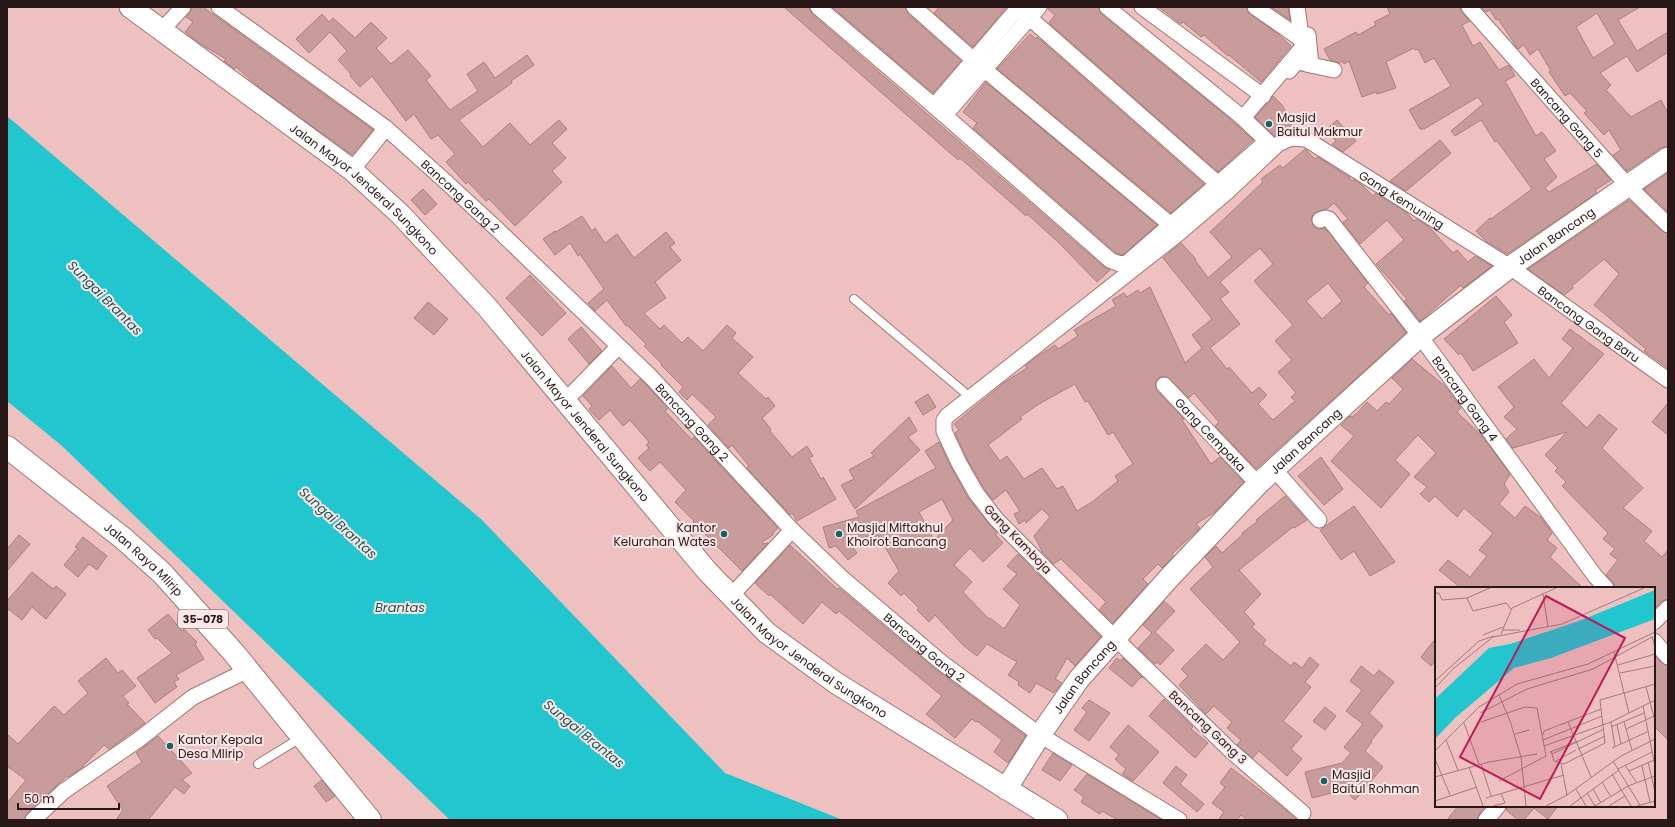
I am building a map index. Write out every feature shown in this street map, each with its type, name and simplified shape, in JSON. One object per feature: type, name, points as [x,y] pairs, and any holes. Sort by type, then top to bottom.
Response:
[{"type":"main road","name":"Jalan Mayor Jenderal Sungkono","points":[[130,7],[352,170],[400,214],[487,307],[707,571],[767,633],[830,678],[1006,790],[1057,820]]},
{"type":"main road","name":"Jalan Bancang","points":[[1006,790],[1040,735],[1079,679],[1115,638],[1258,484],[1420,336],[1510,267],[1668,158]]},
{"type":"main road","name":"Jalan Raya Mlirip","points":[[7,446],[124,540],[162,573],[248,670],[370,820]]},
{"type":"street","points":[[162,30],[183,7]]},
{"type":"street","name":"Bancang Gang 2","points":[[219,7],[386,128],[498,230],[618,347],[652,378],[792,530],[842,578],[941,662],[1040,735],[1179,820]]},
{"type":"street","points":[[818,7],[1115,263],[1128,262],[1175,228]]},
{"type":"street","points":[[914,7],[985,70],[1175,228]]},
{"type":"street","points":[[970,397],[1222,188],[1266,143],[1266,139],[1243,118],[1107,7]]},
{"type":"street","points":[[1142,7],[1263,96]]},
{"type":"street","points":[[1255,7],[1302,39]]},
{"type":"street","points":[[1243,118],[1298,53],[1302,44],[1302,39],[1297,7]]},
{"type":"street","points":[[1303,7],[1311,65]]},
{"type":"street","name":"Bancang Gang 5","points":[[1469,7],[1628,186],[1668,225]]},
{"type":"street","points":[[934,106],[974,60],[1024,9]]},
{"type":"street","points":[[945,116],[985,70],[1024,9]]},
{"type":"street","points":[[1024,9],[1222,188]]},
{"type":"street","points":[[1282,80],[1296,63],[1299,62],[1334,70]]},
{"type":"street","points":[[352,170],[386,128]]},
{"type":"street","name":"Gang Kemuning","points":[[1222,188],[1278,144],[1291,138],[1306,139],[1510,267]]},
{"type":"street","name":"Bancang Gang 4","points":[[1320,220],[1325,218],[1329,219],[1420,336],[1586,564],[1605,587]]},
{"type":"street","name":"Bancang Gang Baru","points":[[1510,267],[1668,380]]},
{"type":"street","points":[[565,400],[618,347]]},
{"type":"street","name":"Gang Cempaka","points":[[1164,385],[1258,484]]},
{"type":"street","name":"Gang Kamboja","points":[[970,397],[947,416],[943,425],[959,464],[985,506],[996,519],[1115,638]]},
{"type":"street","points":[[1274,469],[1319,520]]},
{"type":"street","points":[[731,596],[792,530]]},
{"type":"street","points":[[1655,621],[1668,608]]},
{"type":"street","name":"Bancang Gang 3","points":[[1115,638],[1231,751],[1303,813]]},
{"type":"street","points":[[33,820],[64,791],[138,740],[193,697],[248,670]]},
{"type":"street","points":[[1486,820],[1497,807]]},
{"type":"lane","points":[[854,299],[970,397]]},
{"type":"lane","points":[[258,764],[303,737]]},
{"type":"water","name":"Brantas","points":[[7,116],[482,520],[725,773],[843,820],[450,820],[61,445],[7,401]]},
{"type":"building","points":[[192,7],[203,7],[373,130],[352,155],[261,89],[236,67],[234,69],[224,61],[226,59],[202,45],[185,32],[193,22],[186,17],[190,13]]},
{"type":"building","points":[[784,7],[809,7],[812,14],[1104,267],[1110,270],[1097,282],[1058,242],[1027,214],[1026,216],[960,158],[958,160]]},
{"type":"building","points":[[832,7],[905,7],[908,14],[961,61],[933,93]]},
{"type":"building","points":[[939,7],[1007,7],[973,47],[934,13]]},
{"type":"building","points":[[1048,7],[1098,7],[1101,14],[1229,118],[1253,140],[1218,172],[1049,23],[1055,15],[1048,9]]},
{"type":"building","points":[[1159,7],[1246,7],[1250,14],[1279,35],[1291,46],[1261,82],[1204,35],[1201,37],[1183,22],[1181,24]]},
{"type":"building","points":[[1271,7],[1288,7],[1290,20]]},
{"type":"building","points":[[1387,7],[1460,7],[1462,13],[1470,21],[1462,25],[1473,46],[1480,42],[1499,70],[1509,65],[1515,76],[1505,81],[1536,136],[1542,132],[1556,151],[1544,159],[1557,177],[1545,188],[1549,192],[1597,164],[1611,180],[1595,190],[1597,193],[1507,254],[1487,242],[1476,231],[1490,218],[1491,219],[1532,189],[1497,141],[1495,142],[1481,120],[1455,136],[1451,131],[1483,104],[1478,97],[1424,129],[1420,129],[1409,110],[1451,86],[1434,58],[1425,63],[1418,49],[1415,50],[1414,48],[1386,62],[1396,88],[1377,94],[1376,92],[1362,97],[1349,61],[1344,64],[1343,61],[1340,63],[1330,60],[1324,49],[1356,32],[1358,35],[1376,25],[1374,22],[1390,14]]},
{"type":"building","points":[[1481,7],[1640,7],[1618,20],[1637,51],[1668,32],[1668,52],[1637,72],[1627,56],[1600,73],[1611,85],[1606,90],[1631,117],[1661,100],[1668,113],[1668,146],[1661,148],[1627,171],[1613,155],[1621,150],[1609,130],[1604,135],[1584,113],[1587,111],[1570,93],[1565,96],[1549,72],[1551,71],[1538,49],[1530,55],[1524,45],[1518,49],[1498,19],[1496,20],[1490,10],[1486,12]],"holes":[[[1597,13],[1615,44],[1593,58],[1576,27]]]},
{"type":"building","points":[[322,14],[329,22],[333,18],[355,38],[371,22],[387,38],[376,48],[391,64],[408,50],[431,76],[426,80],[450,110],[478,91],[467,74],[484,62],[495,78],[527,55],[534,65],[511,81],[512,83],[459,120],[483,147],[510,123],[530,145],[559,120],[567,129],[552,143],[566,158],[552,171],[562,182],[515,226],[489,199],[486,201],[468,182],[466,184],[446,162],[455,154],[438,135],[431,139],[414,114],[406,121],[372,76],[360,87],[350,76],[351,74],[338,60],[347,51],[330,32],[309,53],[296,39]]},
{"type":"building","points":[[1030,34],[1036,39],[1037,37],[1204,184],[1171,213],[997,69]]},
{"type":"building","points":[[986,82],[1157,225],[1124,254],[1121,255],[1115,252],[973,128],[977,123],[963,112]]},
{"type":"building","points":[[1273,96],[1282,105],[1292,124],[1287,130],[1274,136],[1255,117]]},
{"type":"building","points":[[1337,120],[1356,141],[1343,152],[1332,144],[1336,141],[1326,130]]},
{"type":"building","points":[[1440,140],[1451,153],[1406,191],[1390,181]]},
{"type":"building","points":[[1305,149],[1315,159],[1318,157],[1349,177],[1352,181],[1354,179],[1373,196],[1376,193],[1407,213],[1414,221],[1417,219],[1429,227],[1453,253],[1457,250],[1468,262],[1475,256],[1492,266],[1463,288],[1461,285],[1420,321],[1404,301],[1407,299],[1376,264],[1404,240],[1387,220],[1360,244],[1343,222],[1348,219],[1334,203],[1327,209],[1313,214],[1311,219],[1314,227],[1318,229],[1324,228],[1330,234],[1368,283],[1364,287],[1389,315],[1391,313],[1406,333],[1256,469],[1215,426],[1219,422],[1194,393],[1189,398],[1167,377],[1162,376],[1158,379],[1155,383],[1157,391],[1184,419],[1182,420],[1211,464],[1220,457],[1244,482],[1215,512],[1196,524],[1200,528],[1172,554],[1174,556],[1162,568],[1158,564],[1143,579],[1148,584],[1113,623],[1099,610],[1106,602],[1061,559],[1053,564],[1041,551],[1034,536],[1050,517],[1042,509],[1026,523],[1025,520],[1019,524],[1014,514],[1020,511],[1006,490],[993,500],[967,459],[955,433],[959,430],[954,424],[1005,382],[1027,368],[1025,366],[1038,356],[1055,345],[1058,349],[1078,336],[1074,330],[1116,306],[1112,300],[1124,293],[1127,297],[1138,290],[1140,293],[1150,287],[1185,363],[1202,348],[1192,335],[1212,319],[1163,258],[1181,243],[1196,259],[1195,260],[1208,278],[1232,257],[1210,232],[1263,182],[1261,179],[1280,165],[1283,168]],"holes":[[[1260,248],[1273,264],[1254,281],[1293,325],[1275,341],[1292,360],[1278,372],[1296,393],[1291,397],[1295,401],[1273,420],[1258,404],[1267,395],[1259,387],[1252,393],[1229,367],[1227,369],[1210,348],[1240,324],[1220,299],[1229,292],[1220,282]],[[1328,283],[1342,301],[1322,319],[1306,301]],[[1075,384],[1085,402],[1088,401],[1108,435],[1113,432],[1133,464],[1115,476],[1118,481],[1092,502],[1077,511],[1063,486],[1057,489],[1042,468],[1024,479],[1007,456],[1000,461],[988,445],[1022,419],[1020,417],[1039,404]]]},
{"type":"building","points":[[1668,173],[1668,212],[1644,189]]},
{"type":"building","points":[[423,189],[437,204],[425,215],[411,200]]},
{"type":"building","points":[[1629,200],[1662,231],[1668,234],[1668,368],[1644,351],[1646,349],[1594,305],[1619,274],[1604,259],[1572,286],[1573,288],[1564,295],[1528,269]]},
{"type":"building","points":[[582,216],[592,231],[595,228],[605,243],[617,234],[634,258],[666,232],[675,243],[670,247],[681,260],[655,282],[666,298],[644,313],[660,329],[664,325],[682,343],[688,337],[703,351],[727,325],[736,333],[732,338],[753,357],[738,373],[766,399],[768,397],[775,406],[762,418],[771,429],[770,431],[792,457],[807,446],[813,456],[809,458],[821,479],[823,477],[836,499],[797,521],[792,513],[790,515],[747,468],[749,466],[732,445],[729,448],[708,425],[716,417],[692,394],[687,400],[679,392],[683,387],[644,346],[646,344],[627,325],[626,326],[607,300],[595,311],[588,303],[604,289],[580,254],[578,256],[570,243],[555,255],[543,239]]},
{"type":"building","points":[[530,275],[566,313],[542,336],[506,298]]},
{"type":"building","points":[[1496,296],[1512,315],[1504,322],[1518,343],[1473,371],[1461,353],[1459,355],[1444,339]]},
{"type":"building","points":[[428,302],[448,319],[434,335],[414,318]]},
{"type":"building","points":[[581,327],[602,351],[589,364],[568,339]]},
{"type":"building","points":[[1570,329],[1604,354],[1561,403],[1587,428],[1599,414],[1617,429],[1602,448],[1643,488],[1623,508],[1652,531],[1644,541],[1662,557],[1668,550],[1668,599],[1662,601],[1655,608],[1655,587],[1615,587],[1613,582],[1606,575],[1618,560],[1610,554],[1615,549],[1603,539],[1608,533],[1562,486],[1566,482],[1555,471],[1558,468],[1545,455],[1567,432],[1513,448],[1506,439],[1517,429],[1504,417],[1514,407],[1498,387],[1534,359],[1549,378],[1573,348],[1562,339]]},
{"type":"building","points":[[1412,359],[1446,387],[1461,408],[1457,412],[1482,436],[1510,474],[1504,484],[1509,492],[1499,504],[1515,518],[1525,506],[1540,516],[1552,533],[1547,540],[1557,548],[1550,557],[1582,587],[1460,587],[1439,570],[1448,560],[1470,577],[1487,556],[1479,550],[1493,533],[1464,508],[1457,517],[1435,496],[1429,502],[1420,494],[1427,487],[1414,477],[1436,453],[1418,435],[1395,460],[1410,474],[1381,508],[1331,461],[1354,436],[1341,425],[1350,416],[1352,417],[1356,414],[1367,402],[1377,411],[1386,402],[1389,404],[1403,389],[1392,378]]},
{"type":"building","points":[[612,366],[631,388],[640,379],[646,384],[668,409],[665,411],[692,440],[694,437],[778,528],[773,535],[762,542],[763,544],[768,543],[742,571],[675,502],[686,490],[660,462],[650,471],[638,458],[649,448],[646,445],[649,442],[630,420],[623,426],[610,410],[599,420],[589,409],[592,406],[583,396]]},
{"type":"building","points":[[928,394],[936,407],[923,415],[915,402]]},
{"type":"building","points":[[1668,403],[1668,435],[1652,422]]},
{"type":"building","points":[[909,417],[917,431],[908,437],[920,450],[855,509],[841,485],[854,479],[849,470],[874,456],[871,453]]},
{"type":"building","points":[[939,442],[968,498],[997,533],[995,534],[1003,543],[983,562],[970,548],[954,565],[972,582],[963,592],[989,619],[990,618],[1004,629],[1020,605],[1003,589],[1017,574],[1007,566],[1018,554],[1101,637],[1075,666],[1067,658],[1055,679],[1062,683],[1054,693],[1036,683],[1030,693],[1018,685],[1019,682],[1008,675],[1017,662],[987,644],[977,656],[963,645],[935,615],[929,622],[917,610],[919,608],[904,593],[901,596],[888,583],[899,571],[878,535],[849,542],[857,553],[848,560],[836,546],[829,548],[823,527],[859,517],[856,511],[936,468],[925,451]],"holes":[[[942,499],[953,520],[934,540],[919,512]]]},
{"type":"building","points":[[1321,457],[1343,489],[1324,505],[1298,476]]},
{"type":"building","points":[[1285,496],[1307,520],[1294,528],[1293,527],[1239,570],[1261,594],[1244,612],[1255,624],[1252,627],[1266,640],[1263,644],[1291,666],[1294,662],[1302,668],[1310,657],[1319,665],[1305,682],[1311,687],[1283,721],[1302,736],[1291,749],[1302,759],[1287,776],[1259,751],[1253,758],[1237,745],[1241,740],[1227,728],[1232,722],[1214,706],[1206,714],[1179,685],[1188,676],[1181,669],[1206,644],[1223,660],[1240,642],[1190,589],[1213,567],[1205,557],[1216,546],[1222,553],[1243,534],[1242,533],[1258,521],[1256,520]]},
{"type":"building","points":[[1354,506],[1395,562],[1370,576],[1354,551],[1341,560],[1320,530]]},
{"type":"building","points":[[19,535],[30,544],[7,571],[7,549]]},
{"type":"building","points":[[83,537],[107,556],[97,570],[89,564],[78,577],[64,565],[78,548],[75,547]]},
{"type":"building","points":[[790,545],[837,589],[839,588],[935,669],[1026,736],[1008,763],[994,752],[1002,740],[977,721],[976,722],[972,719],[955,738],[926,714],[942,696],[839,611],[836,614],[822,602],[803,624],[770,594],[769,596],[755,583]]},
{"type":"building","points":[[32,572],[53,589],[56,586],[66,594],[46,619],[32,607],[22,620],[7,608],[7,601]]},
{"type":"building","points":[[1164,601],[1175,611],[1155,632],[1174,650],[1160,665],[1157,662],[1155,664],[1138,648],[1152,633],[1143,625]]},
{"type":"building","points":[[168,614],[182,631],[184,629],[197,642],[195,644],[204,659],[176,675],[179,679],[174,682],[177,687],[155,703],[137,678],[172,653],[157,638],[155,639],[148,630]]},
{"type":"building","points":[[1435,639],[1435,661],[1431,666],[1421,657]]},
{"type":"building","points":[[1655,656],[1662,663],[1668,666],[1668,740],[1655,727]]},
{"type":"building","points":[[106,658],[118,673],[122,670],[136,686],[123,696],[129,703],[127,704],[145,723],[109,749],[104,745],[83,767],[68,777],[67,776],[27,813],[24,820],[7,820],[7,803],[26,780],[7,766],[7,734],[18,744],[54,706],[64,715],[88,693],[78,681]]},
{"type":"building","points":[[1117,658],[1120,661],[1123,658],[1143,678],[1141,677],[1132,687],[1109,668]]},
{"type":"building","points":[[1361,666],[1374,676],[1379,670],[1394,682],[1369,713],[1383,726],[1365,751],[1383,767],[1355,800],[1344,790],[1312,798],[1305,772],[1342,763],[1351,753],[1344,747],[1363,724],[1346,711],[1362,690],[1350,681]]},
{"type":"building","points":[[1164,699],[1193,727],[1191,729],[1208,743],[1195,758],[1149,716]]},
{"type":"building","points":[[1089,700],[1110,713],[1089,741],[1074,730],[1087,712],[1082,708]]},
{"type":"building","points":[[1325,707],[1336,716],[1325,730],[1313,721]]},
{"type":"building","points":[[1128,725],[1159,752],[1133,781],[1122,774],[1126,769],[1115,759],[1119,755],[1110,747]]},
{"type":"building","points":[[158,736],[192,773],[182,780],[190,786],[184,794],[175,787],[148,820],[116,820],[123,810],[107,786],[142,762],[136,753]]},
{"type":"building","points":[[1053,753],[1072,765],[1060,781],[1042,770]]},
{"type":"building","points":[[1176,766],[1187,775],[1180,784],[1204,804],[1197,812],[1163,783]]},
{"type":"building","points":[[1231,768],[1297,820],[1247,820],[1241,815],[1237,820],[1218,820],[1224,812],[1212,803],[1225,787],[1220,783]]},
{"type":"building","points":[[1087,774],[1162,820],[1118,820],[1102,811],[1100,814],[1081,802],[1084,797],[1074,790]]},
{"type":"building","points":[[322,780],[335,796],[326,802],[314,786]]},
{"type":"building","points":[[1457,807],[1485,807],[1479,814],[1477,820],[1447,820]]},
{"type":"building","points":[[1507,807],[1557,807],[1548,819],[1534,808],[1524,820],[1518,820],[1506,810]]},
{"type":"place","name":"Masjid Baitul Makmur","points":[[1269,124]]},
{"type":"place","name":"Kantor Kelurahan Wates","points":[[724,534]]},
{"type":"place","name":"Masjid Miftakhul Khoirot Bancang","points":[[839,534]]},
{"type":"place","name":"Kantor Kepala Desa Mlirip","points":[[170,746]]},
{"type":"place","name":"Masjid Baitul Rohman","points":[[1324,781]]},
{"type":"water label","name":"Sungai Brantas","points":[[105,298]]},
{"type":"water label","name":"Sungai Brantas","points":[[338,523]]},
{"type":"water label","name":"Sungai Brantas","points":[[584,734]]}]
